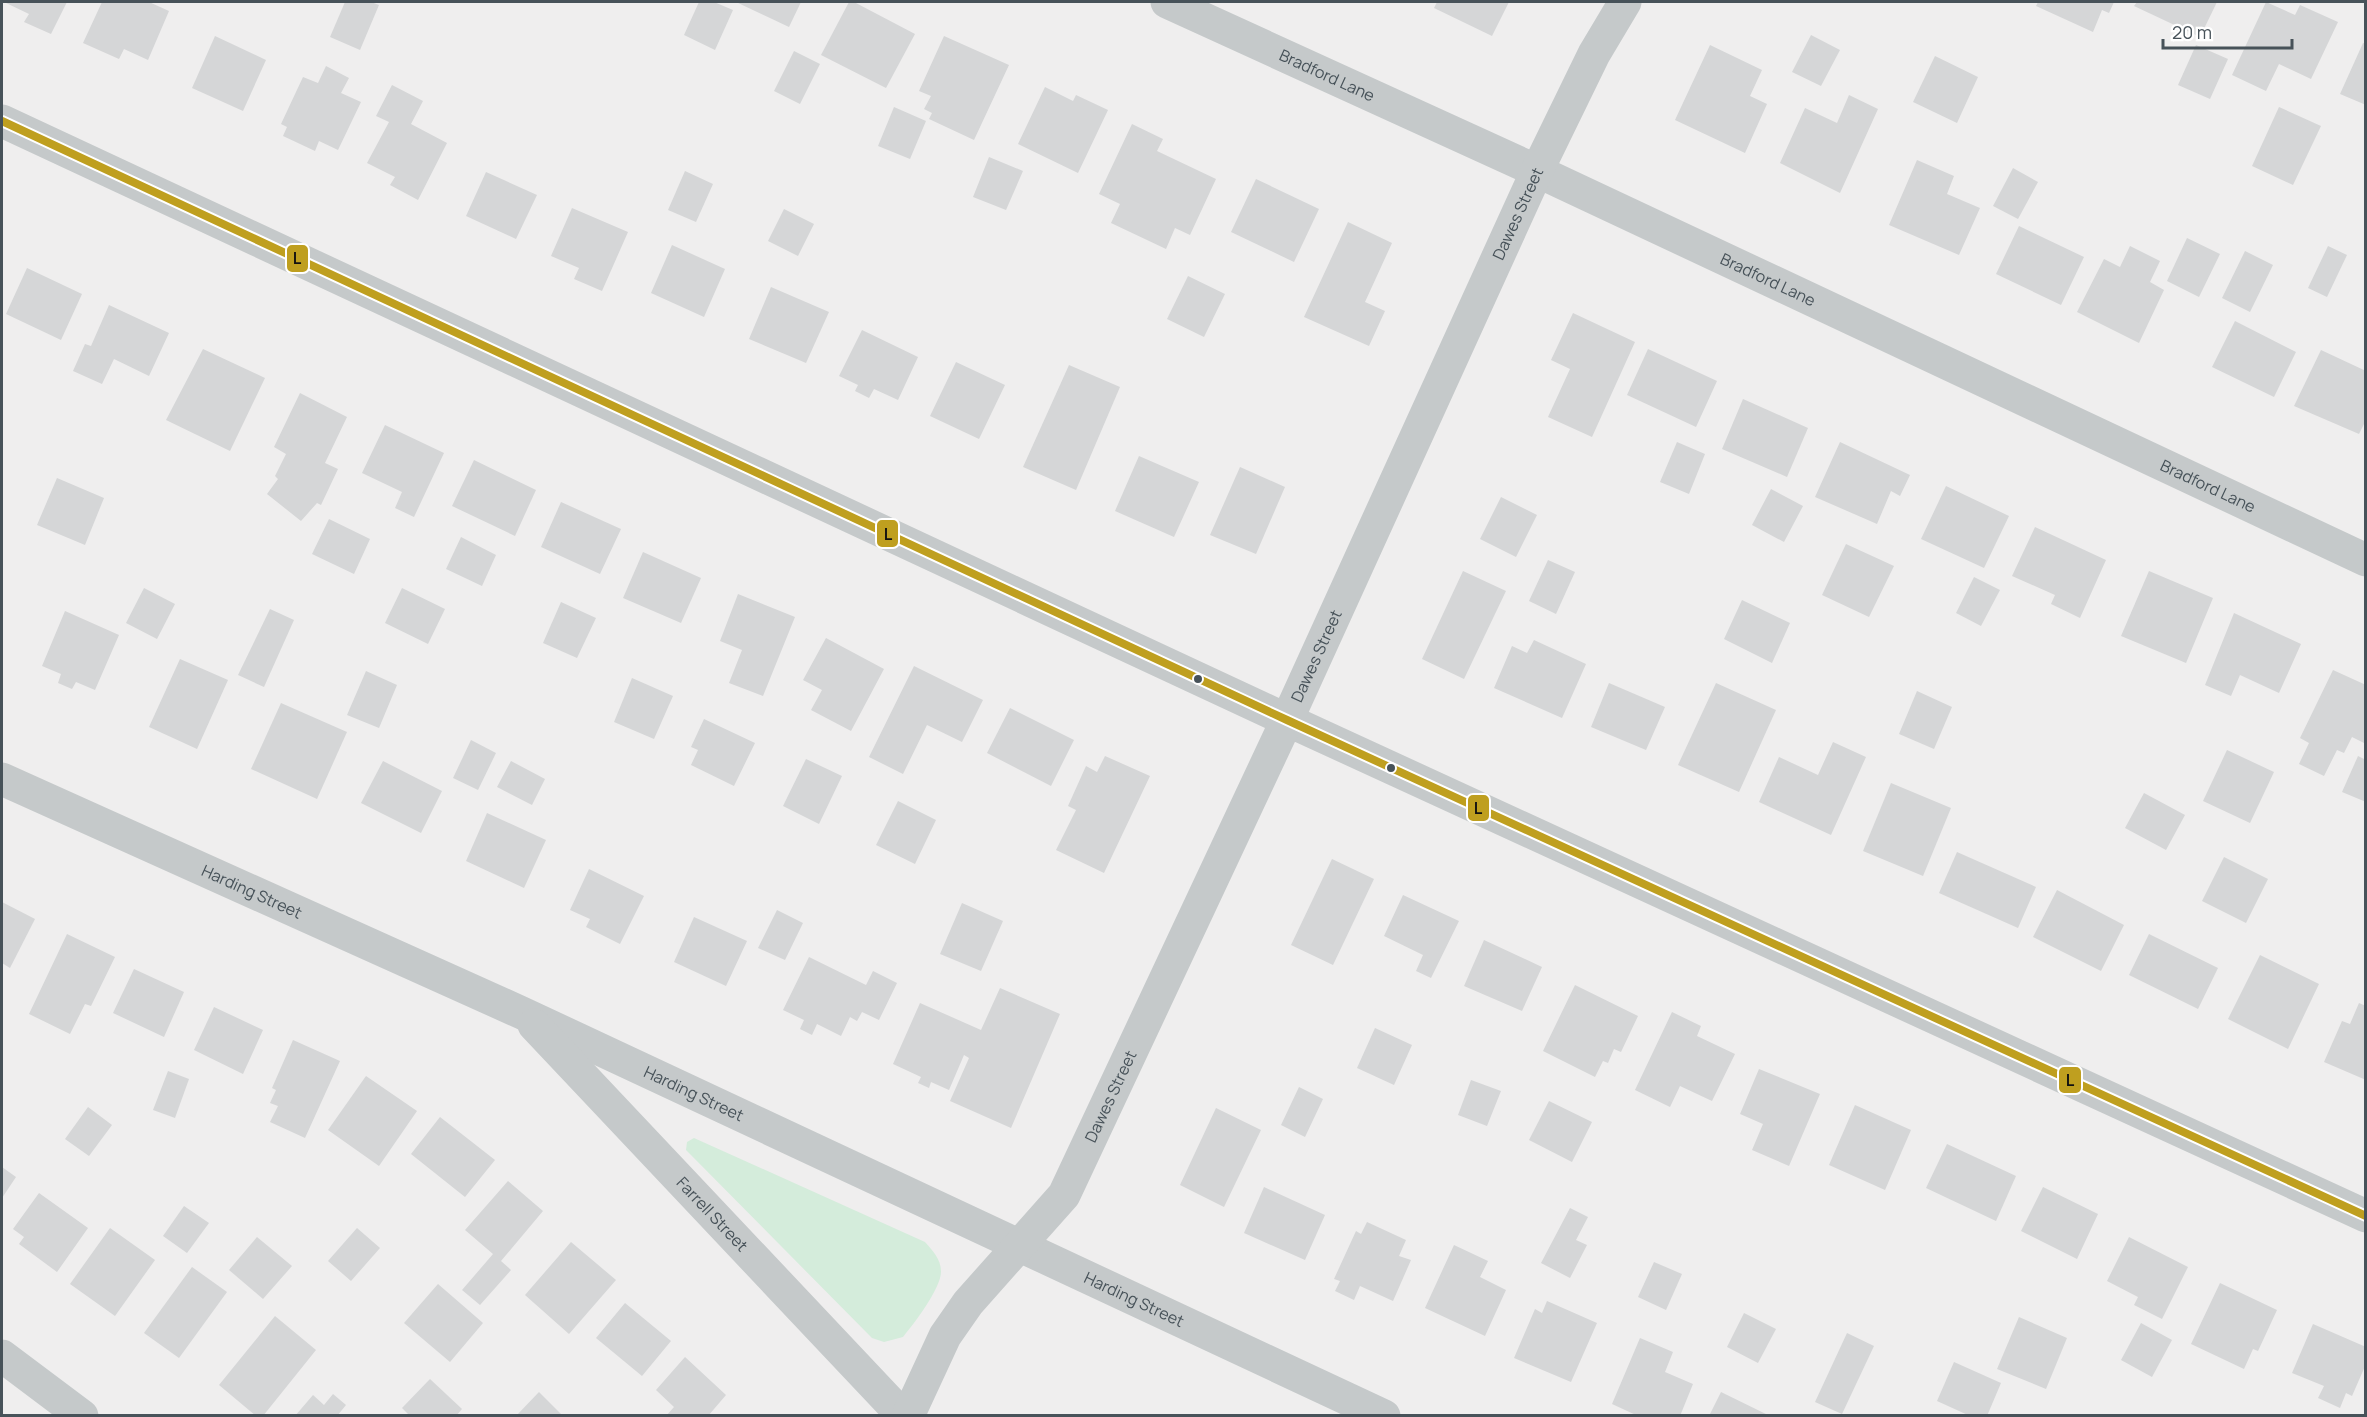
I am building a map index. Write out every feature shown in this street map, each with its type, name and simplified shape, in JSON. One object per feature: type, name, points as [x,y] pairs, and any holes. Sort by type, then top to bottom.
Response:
[{"type":"street","name":"Bradford Lane","points":[[1167,2],[1537,171],[2366,560]]},
{"type":"street","name":"Dawes Street","points":[[908,1416],[945,1336],[968,1303],[1064,1195],[1287,720],[1537,171],[1594,54],[1625,2]]},
{"type":"street","points":[[2,121],[1287,720],[2366,1216]]},
{"type":"street","name":"Harding Street","points":[[2,779],[522,1013],[1384,1416]]},
{"type":"street","name":"Farrell Street","points":[[522,1013],[903,1416]]},
{"type":"street","points":[[2,1356],[82,1416]]},
{"type":"green space","points":[[694,1138],[925,1242],[936,1255],[941,1271],[940,1278],[927,1305],[903,1337],[884,1342],[872,1338],[686,1150],[687,1142]]},
{"type":"building","points":[[4,2],[67,2],[51,34],[24,22],[29,14]]},
{"type":"building","points":[[102,2],[149,2],[169,11],[148,60],[124,49],[119,59],[83,43]]},
{"type":"building","points":[[345,2],[371,2],[379,5],[360,50],[330,37]]},
{"type":"building","points":[[699,2],[714,2],[733,10],[715,50],[684,35]]},
{"type":"building","points":[[736,2],[801,2],[789,27]]},
{"type":"building","points":[[849,2],[854,2],[915,34],[886,88],[821,55]]},
{"type":"building","points":[[1437,2],[1509,2],[1492,36],[1434,8]]},
{"type":"building","points":[[2038,2],[2114,2],[2109,13],[2102,10],[2093,32],[2036,6]]},
{"type":"building","points":[[2137,2],[2217,2],[2200,37],[2134,6]]},
{"type":"building","points":[[2266,2],[2295,15],[2300,5],[2338,22],[2311,79],[2279,64],[2266,91],[2232,75]]},
{"type":"building","points":[[1811,35],[1840,50],[1821,86],[1792,72]]},
{"type":"building","points":[[215,36],[266,60],[243,111],[192,88]]},
{"type":"building","points":[[944,36],[1009,65],[974,140],[929,119],[932,113],[924,109],[931,96],[919,91]]},
{"type":"building","points":[[2363,43],[2366,44],[2366,105],[2340,94]]},
{"type":"building","points":[[1710,45],[1762,70],[1750,96],[1767,104],[1745,153],[1675,120]]},
{"type":"building","points":[[2196,45],[2228,59],[2210,99],[2178,85]]},
{"type":"building","points":[[794,51],[820,64],[800,104],[774,91]]},
{"type":"building","points":[[1935,56],[1978,77],[1957,123],[1913,102]]},
{"type":"building","points":[[326,66],[349,78],[341,93],[361,102],[338,150],[319,141],[315,151],[283,136],[287,127],[281,124],[303,77],[318,83]]},
{"type":"building","points":[[392,85],[423,101],[411,124],[447,143],[418,200],[390,185],[395,177],[367,163],[389,122],[376,116]]},
{"type":"building","points":[[1045,87],[1073,101],[1076,95],[1108,110],[1078,173],[1018,144]]},
{"type":"building","points":[[1849,95],[1878,109],[1840,193],[1780,163],[1805,108],[1837,123]]},
{"type":"building","points":[[894,107],[926,121],[910,159],[878,146]]},
{"type":"building","points":[[2279,107],[2321,126],[2293,185],[2252,166]]},
{"type":"building","points":[[1132,124],[1163,139],[1157,151],[1216,179],[1190,235],[1175,228],[1166,249],[1111,223],[1120,204],[1099,194]]},
{"type":"building","points":[[989,157],[1023,171],[1006,210],[973,197]]},
{"type":"building","points":[[1917,160],[1954,176],[1947,194],[1980,208],[1959,255],[1889,225]]},
{"type":"building","points":[[2013,168],[2038,182],[2018,219],[1993,206]]},
{"type":"building","points":[[685,171],[713,184],[696,222],[668,210]]},
{"type":"building","points":[[486,172],[537,195],[516,239],[466,216]]},
{"type":"building","points":[[1256,179],[1319,209],[1294,262],[1231,232]]},
{"type":"building","points":[[572,208],[628,232],[602,291],[574,279],[579,268],[551,256]]},
{"type":"building","points":[[784,209],[814,224],[798,256],[768,241]]},
{"type":"building","points":[[1348,222],[1392,243],[1365,302],[1385,311],[1369,346],[1304,317]]},
{"type":"building","points":[[2019,226],[2084,257],[2061,305],[1996,274]]},
{"type":"building","points":[[2187,238],[2220,254],[2199,297],[2167,281]]},
{"type":"building","points":[[672,245],[725,269],[704,317],[651,293]]},
{"type":"building","points":[[2130,246],[2160,261],[2150,282],[2164,290],[2139,343],[2077,312],[2104,259],[2120,267]]},
{"type":"building","points":[[2328,246],[2347,255],[2327,297],[2308,288]]},
{"type":"building","points":[[2245,251],[2273,265],[2250,312],[2222,298]]},
{"type":"building","points":[[27,268],[82,294],[61,340],[6,314]]},
{"type":"building","points":[[1188,276],[1225,294],[1204,337],[1167,319]]},
{"type":"building","points":[[771,287],[829,312],[806,363],[749,339]]},
{"type":"building","points":[[109,305],[169,333],[149,376],[114,359],[102,384],[73,371],[85,344],[91,346]]},
{"type":"building","points":[[1573,313],[1635,342],[1592,437],[1548,417],[1570,369],[1551,360]]},
{"type":"building","points":[[2235,321],[2296,352],[2274,397],[2212,367]]},
{"type":"building","points":[[862,330],[918,357],[898,400],[874,389],[869,398],[855,391],[858,385],[839,376]]},
{"type":"building","points":[[203,349],[265,378],[230,451],[166,420]]},
{"type":"building","points":[[1648,349],[1717,381],[1696,427],[1627,395]]},
{"type":"building","points":[[2321,350],[2366,371],[2366,420],[2359,434],[2294,406]]},
{"type":"building","points":[[956,362],[1005,385],[979,439],[930,416]]},
{"type":"building","points":[[1069,365],[1120,387],[1076,490],[1023,467]]},
{"type":"building","points":[[300,393],[347,417],[325,463],[338,469],[321,505],[317,503],[301,521],[267,494],[278,479],[275,476],[286,454],[274,447]]},
{"type":"building","points":[[1743,399],[1808,428],[1787,477],[1722,449]]},
{"type":"building","points":[[385,425],[444,453],[414,517],[395,508],[402,492],[362,473]]},
{"type":"building","points":[[1677,442],[1705,454],[1689,494],[1660,482]]},
{"type":"building","points":[[1840,442],[1910,475],[1900,496],[1891,491],[1877,524],[1815,497]]},
{"type":"building","points":[[1139,456],[1199,482],[1174,537],[1115,511]]},
{"type":"building","points":[[474,460],[536,490],[515,536],[452,506]]},
{"type":"building","points":[[1240,467],[1285,487],[1256,554],[1210,535]]},
{"type":"building","points":[[57,478],[104,498],[85,545],[37,525]]},
{"type":"building","points":[[1946,486],[2009,516],[1984,568],[1921,539]]},
{"type":"building","points":[[1771,489],[1803,506],[1784,542],[1752,525]]},
{"type":"building","points":[[1501,497],[1537,515],[1516,557],[1480,539]]},
{"type":"building","points":[[561,502],[621,529],[600,574],[541,547]]},
{"type":"building","points":[[329,519],[370,539],[354,574],[312,554]]},
{"type":"building","points":[[2035,527],[2106,560],[2080,618],[2051,604],[2055,595],[2012,576]]},
{"type":"building","points":[[461,537],[496,555],[482,586],[446,569]]},
{"type":"building","points":[[1846,544],[1894,566],[1869,617],[1822,595]]},
{"type":"building","points":[[643,552],[701,578],[681,623],[623,598]]},
{"type":"building","points":[[1548,560],[1575,572],[1556,614],[1529,601]]},
{"type":"building","points":[[1463,571],[1506,591],[1464,679],[1422,659]]},
{"type":"building","points":[[2149,571],[2213,598],[2186,663],[2121,636]]},
{"type":"building","points":[[1974,577],[2000,590],[1981,626],[1956,613]]},
{"type":"building","points":[[144,588],[175,604],[157,639],[126,623]]},
{"type":"building","points":[[402,588],[445,609],[428,644],[385,623]]},
{"type":"building","points":[[738,594],[795,617],[763,696],[729,683],[742,650],[720,641]]},
{"type":"building","points":[[1742,600],[1790,623],[1772,663],[1724,639]]},
{"type":"building","points":[[561,602],[596,618],[577,658],[543,643]]},
{"type":"building","points":[[270,609],[294,620],[264,687],[238,675]]},
{"type":"building","points":[[65,611],[119,635],[95,690],[76,682],[72,689],[58,683],[61,674],[42,666]]},
{"type":"building","points":[[2234,613],[2301,644],[2279,693],[2240,675],[2231,696],[2205,685]]},
{"type":"building","points":[[826,638],[884,669],[851,731],[811,710],[822,690],[803,680]]},
{"type":"building","points":[[1534,640],[1586,664],[1562,718],[1494,688],[1512,646],[1527,653]]},
{"type":"building","points":[[180,659],[228,680],[197,749],[149,727]]},
{"type":"building","points":[[914,666],[983,700],[962,742],[927,725],[903,774],[869,757]]},
{"type":"building","points":[[2333,670],[2366,685],[2366,744],[2352,737],[2344,753],[2337,750],[2324,776],[2299,764],[2309,743],[2300,738]]},
{"type":"building","points":[[366,671],[397,685],[379,728],[347,715]]},
{"type":"building","points":[[632,678],[673,696],[654,739],[614,722]]},
{"type":"building","points":[[1609,683],[1665,707],[1646,750],[1591,727]]},
{"type":"building","points":[[1716,683],[1776,710],[1739,792],[1678,765]]},
{"type":"building","points":[[1917,691],[1952,707],[1934,749],[1899,734]]},
{"type":"building","points":[[281,703],[347,732],[317,799],[251,769]]},
{"type":"building","points":[[1010,708],[1074,740],[1051,786],[987,753]]},
{"type":"building","points":[[704,719],[755,743],[734,786],[691,765],[698,750],[691,747]]},
{"type":"building","points":[[471,740],[496,753],[478,790],[453,778]]},
{"type":"building","points":[[1833,742],[1866,757],[1831,835],[1759,802],[1779,757],[1818,775]]},
{"type":"building","points":[[2227,750],[2274,772],[2250,823],[2203,801]]},
{"type":"building","points":[[1105,756],[1150,776],[1104,873],[1056,850],[1076,810],[1068,806],[1086,766],[1097,772]]},
{"type":"building","points":[[2358,756],[2366,760],[2366,802],[2342,792]]},
{"type":"building","points":[[806,759],[842,776],[819,824],[783,806]]},
{"type":"building","points":[[383,761],[442,791],[421,833],[361,803]]},
{"type":"building","points":[[511,761],[545,779],[532,805],[497,787]]},
{"type":"building","points":[[1891,783],[1951,808],[1923,876],[1863,851]]},
{"type":"building","points":[[2144,793],[2185,815],[2166,850],[2125,828]]},
{"type":"building","points":[[898,801],[936,820],[915,864],[876,845]]},
{"type":"building","points":[[487,813],[546,840],[524,888],[466,861]]},
{"type":"building","points":[[1957,852],[2036,887],[2018,928],[1939,893]]},
{"type":"building","points":[[2224,857],[2268,879],[2246,923],[2202,901]]},
{"type":"building","points":[[1332,859],[1374,879],[1333,965],[1291,945]]},
{"type":"building","points":[[589,869],[644,896],[620,944],[586,927],[590,919],[570,910]]},
{"type":"building","points":[[2057,890],[2124,925],[2101,971],[2033,937]]},
{"type":"building","points":[[1403,895],[1459,921],[1431,978],[1416,971],[1423,955],[1384,936]]},
{"type":"building","points":[[2,902],[35,919],[10,968],[2,963]]},
{"type":"building","points":[[962,903],[1003,921],[981,971],[940,954]]},
{"type":"building","points":[[777,910],[803,923],[785,960],[758,948]]},
{"type":"building","points":[[694,917],[747,941],[726,986],[674,962]]},
{"type":"building","points":[[67,934],[115,957],[91,1006],[85,1004],[70,1034],[29,1014]]},
{"type":"building","points":[[2149,934],[2218,968],[2198,1009],[2129,975]]},
{"type":"building","points":[[1484,940],[1542,967],[1522,1011],[1464,986]]},
{"type":"building","points":[[2260,955],[2319,984],[2288,1049],[2228,1019]]},
{"type":"building","points":[[809,957],[866,985],[873,971],[897,983],[879,1020],[862,1012],[857,1021],[850,1017],[841,1036],[817,1024],[812,1035],[800,1029],[804,1020],[783,1010]]},
{"type":"building","points":[[134,969],[184,992],[164,1037],[113,1013]]},
{"type":"building","points":[[1575,985],[1638,1016],[1621,1052],[1614,1049],[1608,1063],[1603,1061],[1595,1077],[1543,1051]]},
{"type":"building","points":[[1000,988],[1060,1014],[1011,1128],[950,1101],[969,1058],[964,1055],[949,1090],[931,1082],[929,1088],[918,1083],[921,1077],[893,1064],[920,1003],[981,1030]]},
{"type":"building","points":[[2359,1003],[2366,1006],[2366,1080],[2324,1062],[2342,1021],[2350,1024]]},
{"type":"building","points":[[214,1007],[263,1030],[243,1074],[194,1050]]},
{"type":"building","points":[[1672,1012],[1701,1026],[1697,1036],[1735,1054],[1712,1101],[1680,1086],[1670,1107],[1635,1090]]},
{"type":"building","points":[[1375,1028],[1412,1045],[1394,1085],[1357,1068]]},
{"type":"building","points":[[293,1040],[340,1061],[305,1138],[270,1122],[278,1106],[270,1103],[276,1090],[272,1088]]},
{"type":"building","points":[[1759,1069],[1820,1094],[1789,1166],[1752,1150],[1763,1124],[1740,1114]]},
{"type":"building","points":[[168,1071],[189,1079],[175,1118],[153,1110]]},
{"type":"building","points":[[366,1076],[417,1111],[379,1166],[328,1130]]},
{"type":"building","points":[[1471,1080],[1501,1091],[1487,1126],[1458,1115]]},
{"type":"building","points":[[1299,1087],[1323,1099],[1305,1137],[1281,1125]]},
{"type":"building","points":[[1549,1101],[1592,1122],[1572,1162],[1529,1140]]},
{"type":"building","points":[[1855,1105],[1911,1130],[1885,1190],[1829,1165]]},
{"type":"building","points":[[88,1107],[112,1125],[89,1156],[65,1139]]},
{"type":"building","points":[[1216,1108],[1261,1130],[1224,1207],[1180,1185]]},
{"type":"building","points":[[440,1117],[495,1160],[465,1197],[411,1154]]},
{"type":"building","points":[[1947,1144],[2016,1176],[1996,1221],[1926,1188]]},
{"type":"building","points":[[2,1167],[16,1177],[2,1198]]},
{"type":"building","points":[[508,1181],[543,1211],[501,1261],[511,1270],[480,1305],[462,1290],[493,1254],[465,1230]]},
{"type":"building","points":[[1264,1187],[1325,1215],[1305,1260],[1244,1233]]},
{"type":"building","points":[[2043,1187],[2098,1214],[2077,1259],[2021,1231]]},
{"type":"building","points":[[39,1193],[88,1228],[57,1272],[19,1244],[24,1237],[13,1229]]},
{"type":"building","points":[[184,1206],[209,1223],[187,1253],[163,1236]]},
{"type":"building","points":[[1570,1208],[1588,1217],[1576,1240],[1587,1245],[1570,1278],[1541,1263]]},
{"type":"building","points":[[1367,1222],[1406,1240],[1399,1256],[1411,1260],[1393,1301],[1360,1286],[1354,1300],[1335,1291],[1340,1281],[1334,1279],[1356,1231],[1361,1234]]},
{"type":"building","points":[[110,1228],[155,1260],[115,1316],[70,1284]]},
{"type":"building","points":[[357,1228],[380,1248],[351,1281],[328,1261]]},
{"type":"building","points":[[257,1237],[292,1266],[263,1299],[229,1270]]},
{"type":"building","points":[[2129,1237],[2188,1267],[2162,1319],[2134,1305],[2138,1297],[2107,1281]]},
{"type":"building","points":[[571,1242],[616,1280],[569,1334],[525,1295]]},
{"type":"building","points":[[1454,1245],[1488,1261],[1480,1277],[1506,1290],[1485,1336],[1425,1308]]},
{"type":"building","points":[[1654,1262],[1682,1274],[1666,1310],[1638,1297]]},
{"type":"building","points":[[192,1267],[227,1292],[179,1358],[144,1333]]},
{"type":"building","points":[[2220,1283],[2277,1310],[2258,1351],[2253,1349],[2244,1369],[2191,1344]]},
{"type":"building","points":[[438,1284],[483,1323],[450,1362],[404,1323]]},
{"type":"building","points":[[1547,1301],[1597,1323],[1571,1382],[1514,1358],[1535,1309],[1542,1313]]},
{"type":"building","points":[[625,1303],[671,1341],[642,1376],[596,1338]]},
{"type":"building","points":[[1744,1313],[1776,1329],[1758,1363],[1727,1347]]},
{"type":"building","points":[[275,1316],[316,1350],[263,1416],[256,1416],[219,1385]]},
{"type":"building","points":[[2019,1317],[2067,1338],[2046,1389],[1997,1369]]},
{"type":"building","points":[[2141,1323],[2172,1340],[2152,1377],[2121,1360]]},
{"type":"building","points":[[2313,1324],[2366,1347],[2366,1364],[2352,1396],[2346,1393],[2340,1408],[2318,1398],[2324,1386],[2292,1373]]},
{"type":"building","points":[[1847,1333],[1874,1346],[1842,1414],[1815,1402]]},
{"type":"building","points":[[1640,1338],[1673,1352],[1665,1372],[1693,1384],[1680,1416],[1638,1416],[1612,1404]]},
{"type":"building","points":[[685,1357],[726,1395],[708,1416],[666,1416],[674,1407],[656,1390]]},
{"type":"building","points":[[1954,1362],[2001,1383],[1987,1416],[1970,1416],[1937,1401]]},
{"type":"building","points":[[430,1379],[462,1409],[456,1416],[410,1416],[402,1408]]},
{"type":"building","points":[[539,1392],[563,1416],[516,1416]]},
{"type":"building","points":[[1721,1392],[1770,1416],[1709,1416]]},
{"type":"building","points":[[333,1394],[346,1405],[337,1416],[295,1416],[313,1395],[324,1405]]},
{"type":"transit line","name":"L","points":[[2,121],[1287,720],[2366,1216]]}]
